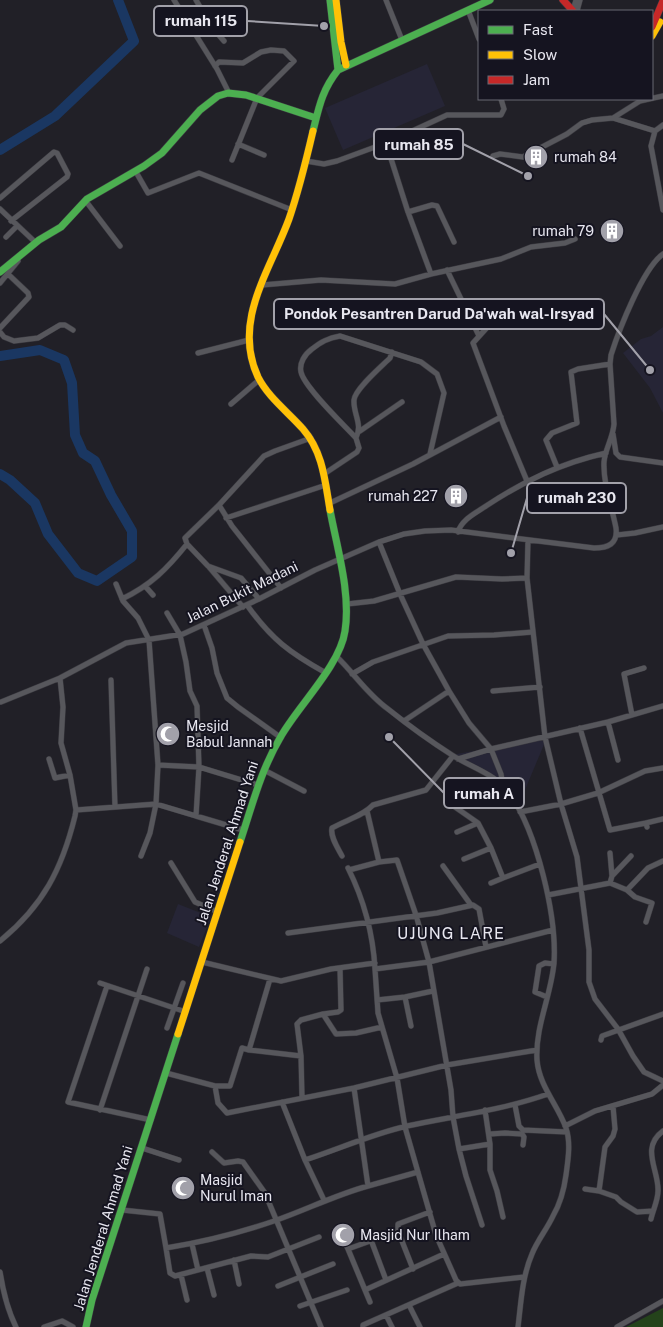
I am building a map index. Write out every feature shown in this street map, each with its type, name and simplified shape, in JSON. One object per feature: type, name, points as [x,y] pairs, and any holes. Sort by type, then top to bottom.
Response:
[{"type":"main road","points":[[330,0],[338,70]]},
{"type":"main road","points":[[336,0],[346,65]]},
{"type":"main road","name":"Jalan Jenderal Ahmad Yani","points":[[86,1327],[92,1300],[263,769],[280,737],[326,673],[336,656],[346,632],[347,604],[330,503],[319,454],[311,438],[274,400],[259,380],[251,360],[249,340],[250,319],[292,210],[325,89],[338,70],[490,0]]},
{"type":"main road","points":[[563,0],[573,10]]},
{"type":"main road","points":[[653,25],[663,1]]},
{"type":"main road","points":[[653,34],[663,15]]},
{"type":"main road","points":[[0,272],[35,242],[64,224],[85,200],[96,192],[136,172],[164,152],[191,119],[216,98],[228,93],[237,93],[316,118]]},
{"type":"street","points":[[174,0],[215,66],[228,93]]},
{"type":"street","points":[[196,0],[211,26],[224,41]]},
{"type":"street","points":[[386,0],[402,40]]},
{"type":"street","points":[[468,10],[478,36]]},
{"type":"street","points":[[215,66],[219,62],[243,63],[264,51],[270,50],[286,53],[294,61],[257,98],[232,160]]},
{"type":"street","points":[[306,161],[324,164],[337,161],[386,143],[448,115],[500,115],[504,110],[501,100]]},
{"type":"street","points":[[493,156],[503,154],[523,157],[567,134],[582,123],[613,118],[645,100]]},
{"type":"street","points":[[613,118],[655,131]]},
{"type":"street","points":[[663,125],[655,131],[651,151],[663,210]]},
{"type":"street","points":[[386,143],[408,212],[431,274]]},
{"type":"street","points":[[238,144],[264,154]]},
{"type":"street","points":[[0,198],[54,152],[57,153],[68,174],[66,179],[11,220]]},
{"type":"street","points":[[136,172],[148,193],[199,173],[292,210]]},
{"type":"street","points":[[85,200],[120,246]]},
{"type":"street","points":[[408,212],[432,205],[437,206],[454,242]]},
{"type":"street","points":[[0,209],[35,242]]},
{"type":"street","points":[[6,237],[17,226]]},
{"type":"street","points":[[262,285],[321,280],[396,284],[431,274],[501,259],[531,247],[576,240]]},
{"type":"street","points":[[0,284],[24,253]]},
{"type":"street","points":[[663,254],[654,262],[644,276],[615,344],[610,364],[614,424],[606,453],[604,475],[617,535],[663,527]]},
{"type":"street","points":[[448,270],[479,336]]},
{"type":"street","points":[[8,274],[29,296],[0,330],[4,337],[14,341],[38,338],[60,325],[65,325],[73,330]]},
{"type":"street","points":[[502,311],[473,343],[527,481]]},
{"type":"street","points":[[324,474],[357,452],[359,448],[356,438],[310,387],[301,373],[301,365],[305,355],[322,341],[340,336],[392,352],[428,366],[437,374],[444,393],[430,454]]},
{"type":"street","points":[[198,353],[249,340]]},
{"type":"street","points":[[360,431],[354,399],[357,392],[390,358],[392,352]]},
{"type":"street","points":[[557,467],[546,440],[552,433],[577,423],[571,372],[578,369],[610,364]]},
{"type":"street","points":[[230,404],[259,380]]},
{"type":"street","points":[[356,438],[360,431],[402,402]]},
{"type":"street","points":[[330,503],[501,417]]},
{"type":"street","points":[[612,434],[616,453],[620,457],[663,463]]},
{"type":"street","points":[[311,438],[264,456],[219,505],[185,538],[187,544],[276,640],[296,656],[326,673]]},
{"type":"street","points":[[458,532],[461,524],[468,518],[527,481],[557,467],[606,453]]},
{"type":"street","points":[[226,518],[326,485]]},
{"type":"street","points":[[219,505],[226,518],[282,588]]},
{"type":"street","name":"Jalan Bukit Madani","points":[[2,702],[60,678],[119,646],[133,641],[180,635],[204,625],[260,599],[315,570],[380,542],[404,534],[426,531],[458,532],[604,548],[613,543],[617,535]]},
{"type":"street","points":[[528,540],[527,578],[545,737],[561,804],[576,848],[589,950],[589,982],[595,999],[618,1029],[644,1072],[663,1081]]},
{"type":"street","points":[[380,542],[400,594],[424,644],[449,691],[469,723],[491,749],[501,774],[503,785]]},
{"type":"street","points":[[122,599],[145,586],[171,565],[187,544]]},
{"type":"street","points":[[208,566],[241,578],[260,599]]},
{"type":"street","points":[[347,604],[374,601],[456,578],[527,578]]},
{"type":"street","points":[[116,584],[122,599],[138,618],[148,640],[158,765],[156,804],[150,833],[141,856]]},
{"type":"street","points":[[145,586],[153,595]]},
{"type":"street","points":[[166,613],[180,635],[189,687],[197,706],[199,767],[196,816]]},
{"type":"street","points":[[204,625],[212,648],[217,673],[227,698],[280,737]]},
{"type":"street","points":[[352,674],[373,662],[452,635],[494,635],[533,632]]},
{"type":"street","points":[[336,656],[374,699],[455,758],[503,785],[511,794],[520,812],[540,864],[548,895],[553,930],[554,964],[539,1029],[538,1069],[548,1094],[566,1129],[568,1149],[567,1167],[561,1198],[554,1216],[532,1254],[524,1278],[518,1327]]},
{"type":"street","points":[[632,715],[624,674],[644,668]]},
{"type":"street","points":[[0,941],[44,895],[59,866],[76,810],[70,774],[61,743],[63,707],[60,678]]},
{"type":"street","points":[[111,680],[115,808]]},
{"type":"street","points":[[493,691],[540,686]]},
{"type":"street","points":[[404,721],[449,691]]},
{"type":"street","points":[[342,856],[331,832],[332,828],[367,811],[373,805],[426,790],[455,758],[608,722],[663,706]]},
{"type":"street","points":[[608,722],[618,760]]},
{"type":"street","points":[[580,728],[610,830],[646,825],[663,819]]},
{"type":"street","points":[[48,759],[55,778],[70,774]]},
{"type":"street","points":[[158,765],[199,767],[258,785]]},
{"type":"street","points":[[520,812],[561,804],[598,793],[645,772],[663,768]]},
{"type":"street","points":[[263,769],[304,791]]},
{"type":"street","points":[[76,810],[156,804],[243,830]]},
{"type":"street","points":[[455,807],[478,824],[491,848],[503,878]]},
{"type":"street","points":[[367,811],[379,862]]},
{"type":"street","points":[[457,832],[478,824]]},
{"type":"street","points":[[464,859],[491,848]]},
{"type":"street","points":[[610,853],[612,876],[610,883]]},
{"type":"street","points":[[612,876],[631,856]]},
{"type":"street","points":[[458,1283],[436,1235],[405,1127],[397,1078],[382,1027],[377,1000],[369,921],[348,869],[397,859],[416,915],[429,962],[452,1090],[459,1150],[482,1225]]},
{"type":"street","points":[[627,890],[648,868],[663,861]]},
{"type":"street","points":[[171,864],[195,902],[218,912]]},
{"type":"street","points":[[491,883],[540,864]]},
{"type":"street","points":[[443,866],[471,905]]},
{"type":"street","points":[[548,895],[610,883],[627,890],[635,897],[652,903],[646,922]]},
{"type":"street","points":[[288,933],[437,913],[471,905],[476,906],[478,909],[486,947]]},
{"type":"street","points":[[202,962],[283,981],[340,968],[429,962],[553,930]]},
{"type":"street","points":[[547,997],[535,992],[539,966],[545,963],[554,964]]},
{"type":"street","points":[[100,1110],[147,968]]},
{"type":"street","points":[[302,1097],[302,1056],[297,1024],[304,1019],[341,1010],[340,968]]},
{"type":"street","points":[[249,1050],[270,979]]},
{"type":"street","points":[[168,1028],[183,983]]},
{"type":"street","points":[[100,984],[186,1012]]},
{"type":"street","points":[[107,986],[68,1102],[151,1120]]},
{"type":"street","points":[[377,1000],[433,991]]},
{"type":"street","points":[[405,997],[411,1026]]},
{"type":"street","points":[[323,1014],[336,1034],[356,1033],[382,1027]]},
{"type":"street","points":[[601,1040],[602,1036],[618,1029],[663,1014]]},
{"type":"street","points":[[166,1073],[216,1086],[230,1086],[242,1048],[302,1056]]},
{"type":"street","points":[[216,1086],[218,1103],[227,1113],[354,1088],[447,1065],[537,1050]]},
{"type":"street","points":[[515,1106],[519,1126],[523,1130],[566,1129],[588,1114],[652,1094],[663,1085]]},
{"type":"street","points":[[354,1088],[368,1186]]},
{"type":"street","points":[[305,1160],[405,1127],[485,1110],[515,1106],[548,1094]]},
{"type":"street","points":[[282,1102],[305,1160],[324,1200]]},
{"type":"street","points":[[599,1191],[604,1147],[613,1136],[615,1129],[613,1106]]},
{"type":"street","points":[[485,1110],[490,1134],[490,1170],[503,1217]]},
{"type":"street","points":[[650,1219],[658,1190],[652,1145],[656,1136],[663,1131]]},
{"type":"street","points":[[490,1134],[505,1132],[522,1134],[524,1137],[523,1145]]},
{"type":"street","points":[[459,1150],[490,1144]]},
{"type":"street","points":[[142,1148],[179,1160]]},
{"type":"street","points":[[212,1152],[224,1163],[241,1161],[244,1163],[262,1189],[321,1327]]},
{"type":"street","points":[[166,1248],[236,1234],[324,1200],[418,1172]]},
{"type":"street","points":[[585,1189],[599,1191],[616,1197],[620,1202],[637,1212],[653,1211]]},
{"type":"street","points":[[122,1210],[160,1214],[171,1274],[175,1276],[254,1256],[268,1258],[319,1237]]},
{"type":"street","points":[[413,1269],[397,1226],[430,1212]]},
{"type":"street","points":[[348,1249],[398,1231]]},
{"type":"street","points":[[371,1240],[386,1280]]},
{"type":"street","points":[[345,1243],[370,1302]]},
{"type":"street","points":[[192,1244],[198,1270]]},
{"type":"street","points":[[365,1290],[444,1254]]},
{"type":"street","points":[[234,1260],[239,1284]]},
{"type":"street","points":[[278,1286],[333,1264]]},
{"type":"street","points":[[207,1268],[214,1295]]},
{"type":"street","points":[[0,1272],[3,1292],[16,1327]]},
{"type":"street","points":[[181,1275],[188,1300]]},
{"type":"street","points":[[363,1327],[458,1283],[524,1278]]},
{"type":"street","points":[[300,1306],[347,1290]]},
{"type":"street","points":[[617,1327],[663,1301]]},
{"type":"street","points":[[410,1305],[420,1327]]},
{"type":"street","points":[[386,1315],[392,1327]]},
{"type":"street","points":[[44,1327],[62,1321],[72,1327]]},
{"type":"shaded area","points":[[427,64],[445,106],[343,150],[325,108]]},
{"type":"shaded area","points":[[663,327],[663,413],[650,388],[623,353],[641,339],[651,336]]},
{"type":"shaded area","points":[[548,735],[517,809],[507,789],[451,755],[491,748]]},
{"type":"shaded area","points":[[178,904],[211,917],[199,947],[167,933]]},
{"type":"green space","points":[[663,1308],[663,1327],[626,1327]]},
{"type":"waterway","points":[[0,150],[55,116],[134,41],[118,0]]},
{"type":"waterway","points":[[0,356],[40,350],[64,360],[72,383],[75,435],[83,453],[95,461],[111,495],[132,531],[132,557],[97,581],[78,573],[48,534],[35,503],[10,480],[0,474]]},
{"type":"traffic: fast","points":[[330,0],[338,70]]},
{"type":"traffic: fast","points":[[313,131],[319,106],[338,70],[490,0]]},
{"type":"traffic: fast","points":[[0,272],[39,240],[61,227],[87,199],[144,166],[162,153],[200,110],[218,96],[228,93],[246,95],[316,118]]},
{"type":"traffic: fast","points":[[240,842],[257,788],[273,750],[287,726],[327,672],[335,658],[345,631],[345,586],[330,510]]},
{"type":"traffic: fast","points":[[86,1327],[92,1300],[178,1034]]},
{"type":"traffic: slow","points":[[336,0],[346,65]]},
{"type":"traffic: slow","points":[[653,34],[660,22]]},
{"type":"traffic: slow","points":[[313,131],[289,219],[264,277],[251,316],[249,336],[251,356],[262,384],[303,429],[315,447],[325,478],[330,510]]},
{"type":"traffic: slow","points":[[178,1034],[240,842]]},
{"type":"traffic: jam","points":[[563,0],[572,10]]},
{"type":"traffic: jam","points":[[653,25],[663,1]]},
{"type":"place","name":"rumah 115","points":[[324,26]]},
{"type":"place","name":"rumah 84","points":[[536,157]]},
{"type":"place","name":"rumah 85","points":[[528,176]]},
{"type":"place","name":"rumah 79","points":[[612,231]]},
{"type":"place","name":"Pondok Pesantren Darud Da'wah wal-Irsyad","points":[[650,370]]},
{"type":"place","name":"rumah 227","points":[[456,496]]},
{"type":"place","name":"rumah 230","points":[[511,553]]},
{"type":"place","name":"Mesjid Babul Jannah","points":[[168,734]]},
{"type":"place","name":"rumah A","points":[[389,737]]},
{"type":"place","name":"Masjid Nurul Iman","points":[[183,1188]]},
{"type":"place","name":"Masjid Nur Ilham","points":[[343,1235]]},
{"type":"district","name":"UJUNG LARE","points":[[451,933]]}]
